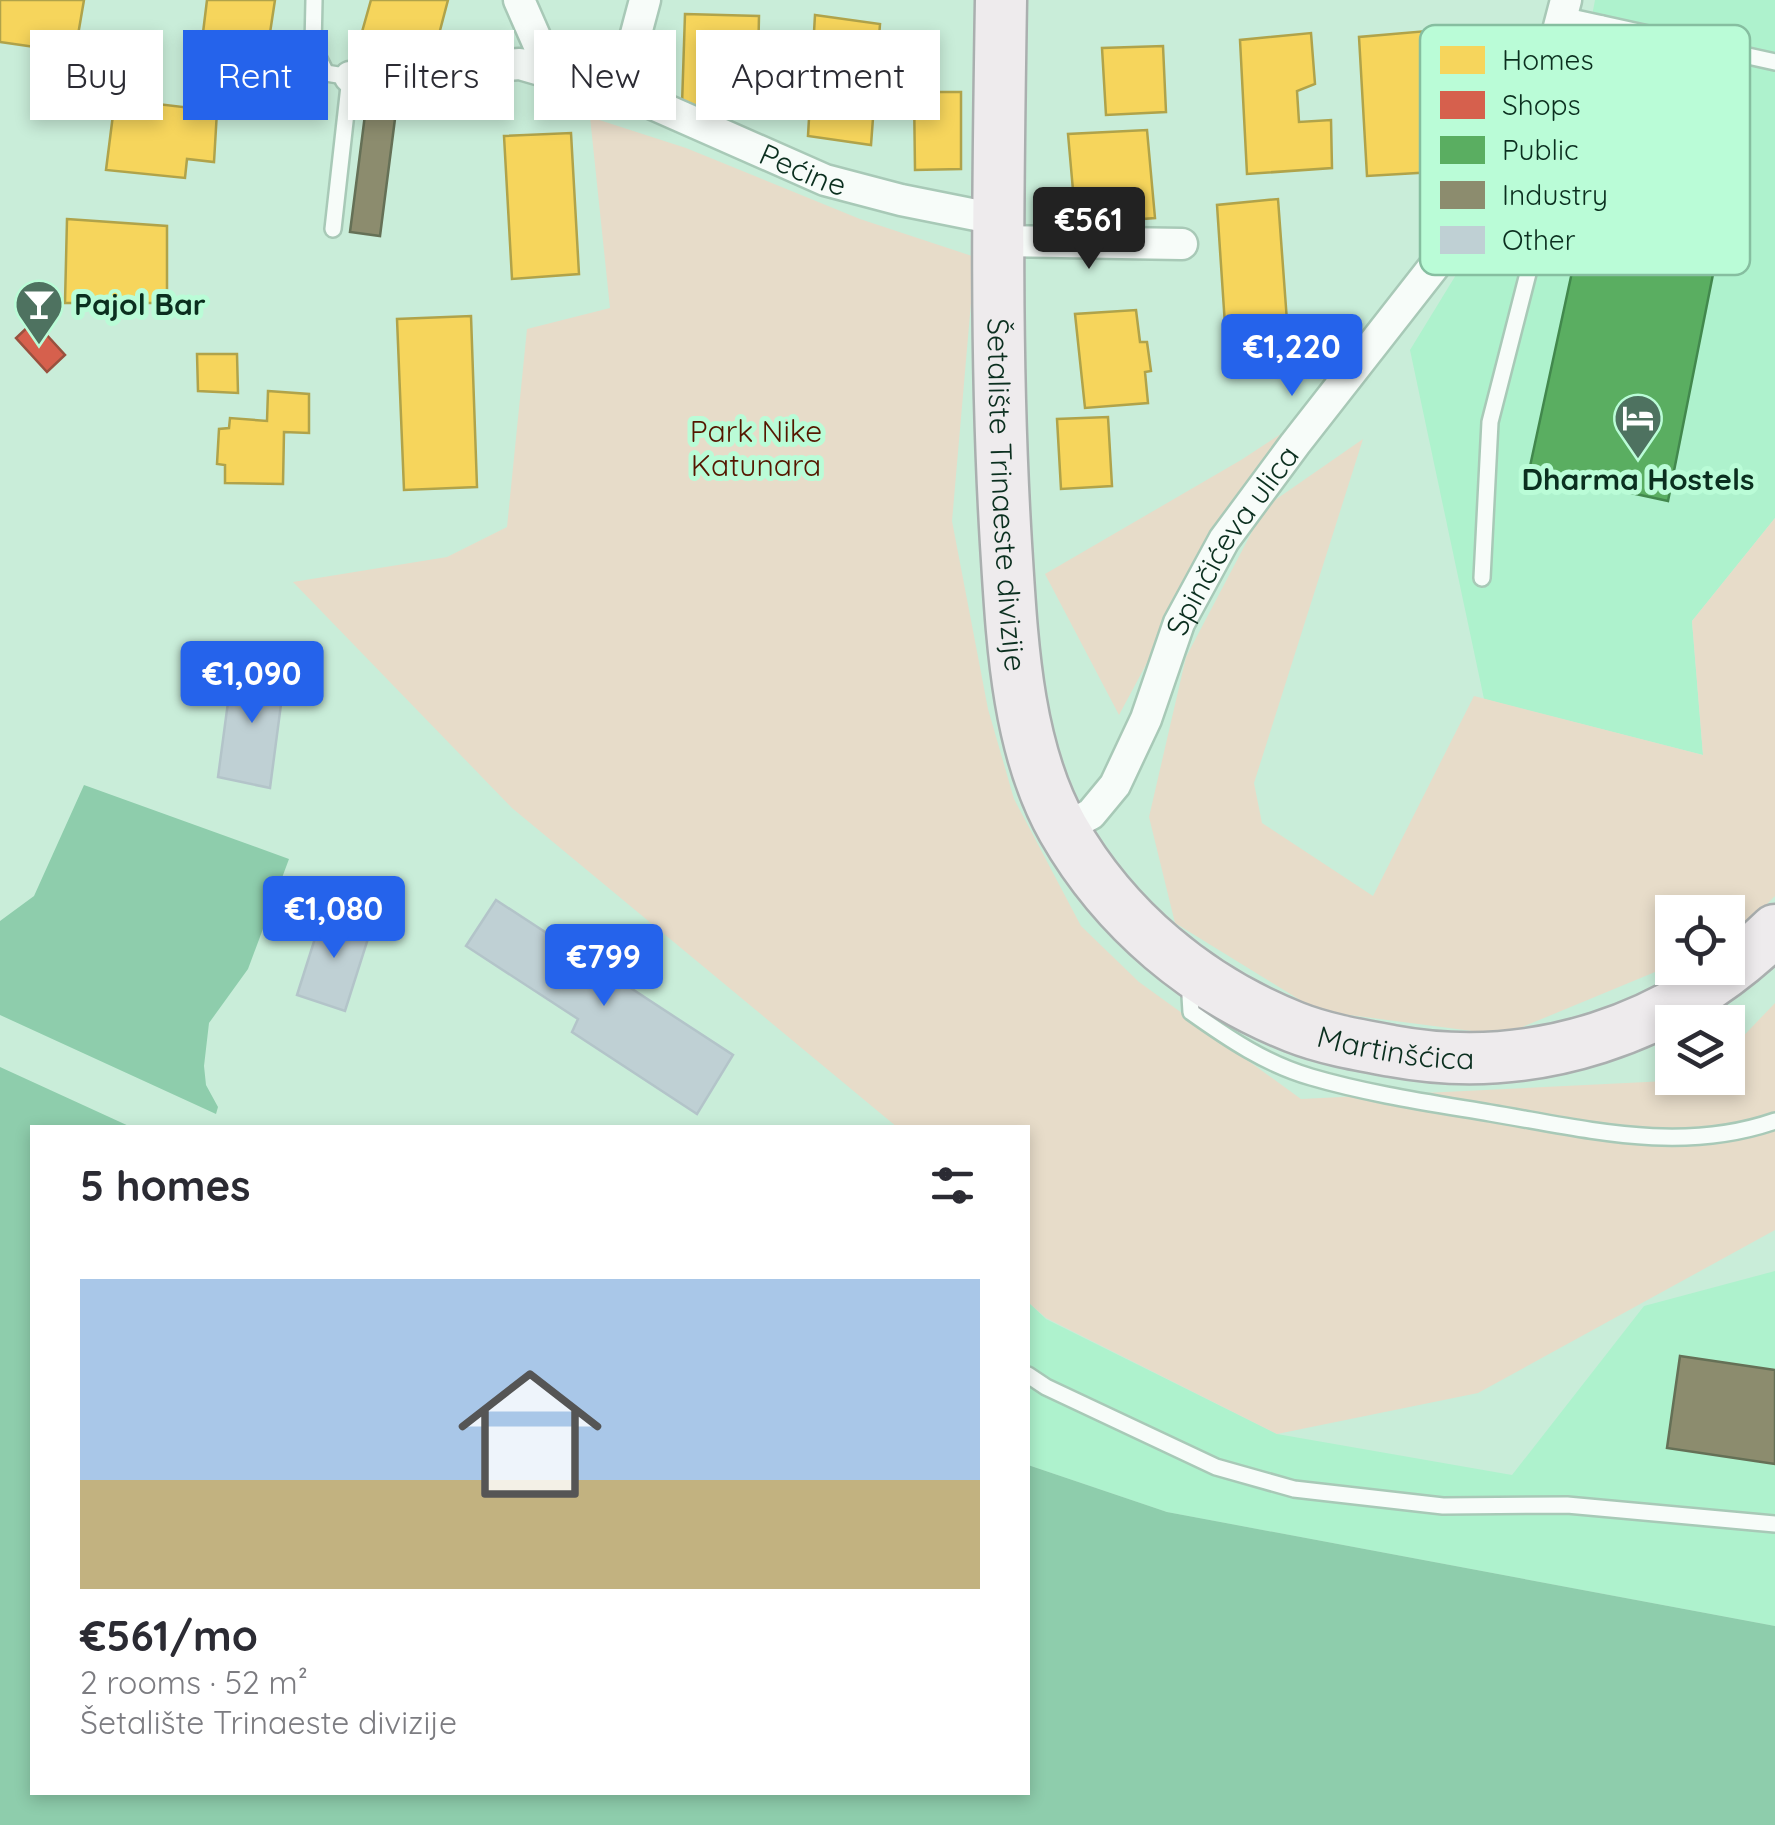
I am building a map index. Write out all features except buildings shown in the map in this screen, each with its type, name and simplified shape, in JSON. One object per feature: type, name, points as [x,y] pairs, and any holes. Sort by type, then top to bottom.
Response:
[{"type":"main road","name":"Šetalište Trinaeste divizije","points":[[1001,0],[999,429],[1012,635],[1036,763],[1063,829]]},
{"type":"main road","name":"Šetalište Trinaeste divizije","points":[[999,92],[1030,0]]},
{"type":"main road","name":"Martinšćica","points":[[1063,829],[1101,886],[1150,939],[1200,979],[1298,1029],[1424,1057],[1522,1056],[1599,1038],[1663,1012],[1714,981],[1775,930]]},
{"type":"street","points":[[519,0],[534,34]]},
{"type":"street","points":[[637,30],[645,0]]},
{"type":"street","name":"Pećine","points":[[676,114],[825,180],[976,216],[997,228],[1182,244]]},
{"type":"street","name":"Spinčićeva ulica","points":[[1063,829],[1090,814],[1115,785],[1146,719],[1178,623],[1224,540],[1426,275]]},
{"type":"lane","points":[[314,0],[313,47],[326,73],[348,78]]},
{"type":"lane","points":[[1564,8],[1607,25]]},
{"type":"lane","points":[[1750,57],[1775,62]]},
{"type":"lane","points":[[333,229],[348,96]]},
{"type":"lane","points":[[1482,578],[1490,422],[1528,275]]},
{"type":"lane","points":[[1200,979],[1190,996],[1191,1012],[1247,1051],[1310,1076],[1438,1104],[1641,1138],[1714,1136],[1775,1122]]},
{"type":"lane","points":[[1030,1376],[1216,1467],[1294,1489],[1443,1506],[1567,1505],[1775,1524]]},
{"type":"shaded area","points":[[1595,0],[1775,0],[1775,518],[1692,621],[1703,755],[1484,699],[1410,350],[1456,275],[1750,275],[1750,25],[1590,25]]},
{"type":"shaded area","points":[[84,785],[289,859],[248,969],[209,1023],[204,1066],[206,1085],[218,1107],[216,1114],[0,1015],[0,921],[34,896]]},
{"type":"shaded area","points":[[0,1067],[127,1125],[30,1125],[30,1795],[1030,1795],[1030,1466],[1167,1512],[1775,1626],[1775,1825],[0,1825]]},
{"type":"shaded area","points":[[1775,1271],[1775,1626],[1167,1512],[1030,1466],[1030,1304],[1046,1319],[1277,1434],[1512,1475],[1644,1306]]},
{"type":"green space","name":"Park Nike Katunara","points":[[590,120],[686,148],[860,219],[975,257],[952,521],[988,709],[1014,799],[1081,926],[1139,982],[1301,1099],[1655,1082],[1655,1095],[1745,1095],[1745,1034],[1775,1003],[1775,1230],[1478,1393],[1277,1434],[1046,1318],[1030,1304],[1030,1125],[895,1125],[512,808],[293,582],[447,557],[507,527],[527,329],[610,308]]},
{"type":"green space","points":[[1290,428],[1200,564],[1119,715],[1045,574]]},
{"type":"green space","points":[[1363,439],[1254,783],[1262,823],[1373,896],[1474,696],[1703,755],[1692,621],[1775,518],[1775,896],[1745,926],[1745,895],[1655,895],[1655,972],[1503,1035],[1318,1011],[1175,923],[1149,817],[1186,657],[1265,507]]},
{"type":"place","name":"Pajol Bar","points":[[39,346]]},
{"type":"place","name":"Dharma Hostels","points":[[1638,460]]}]
